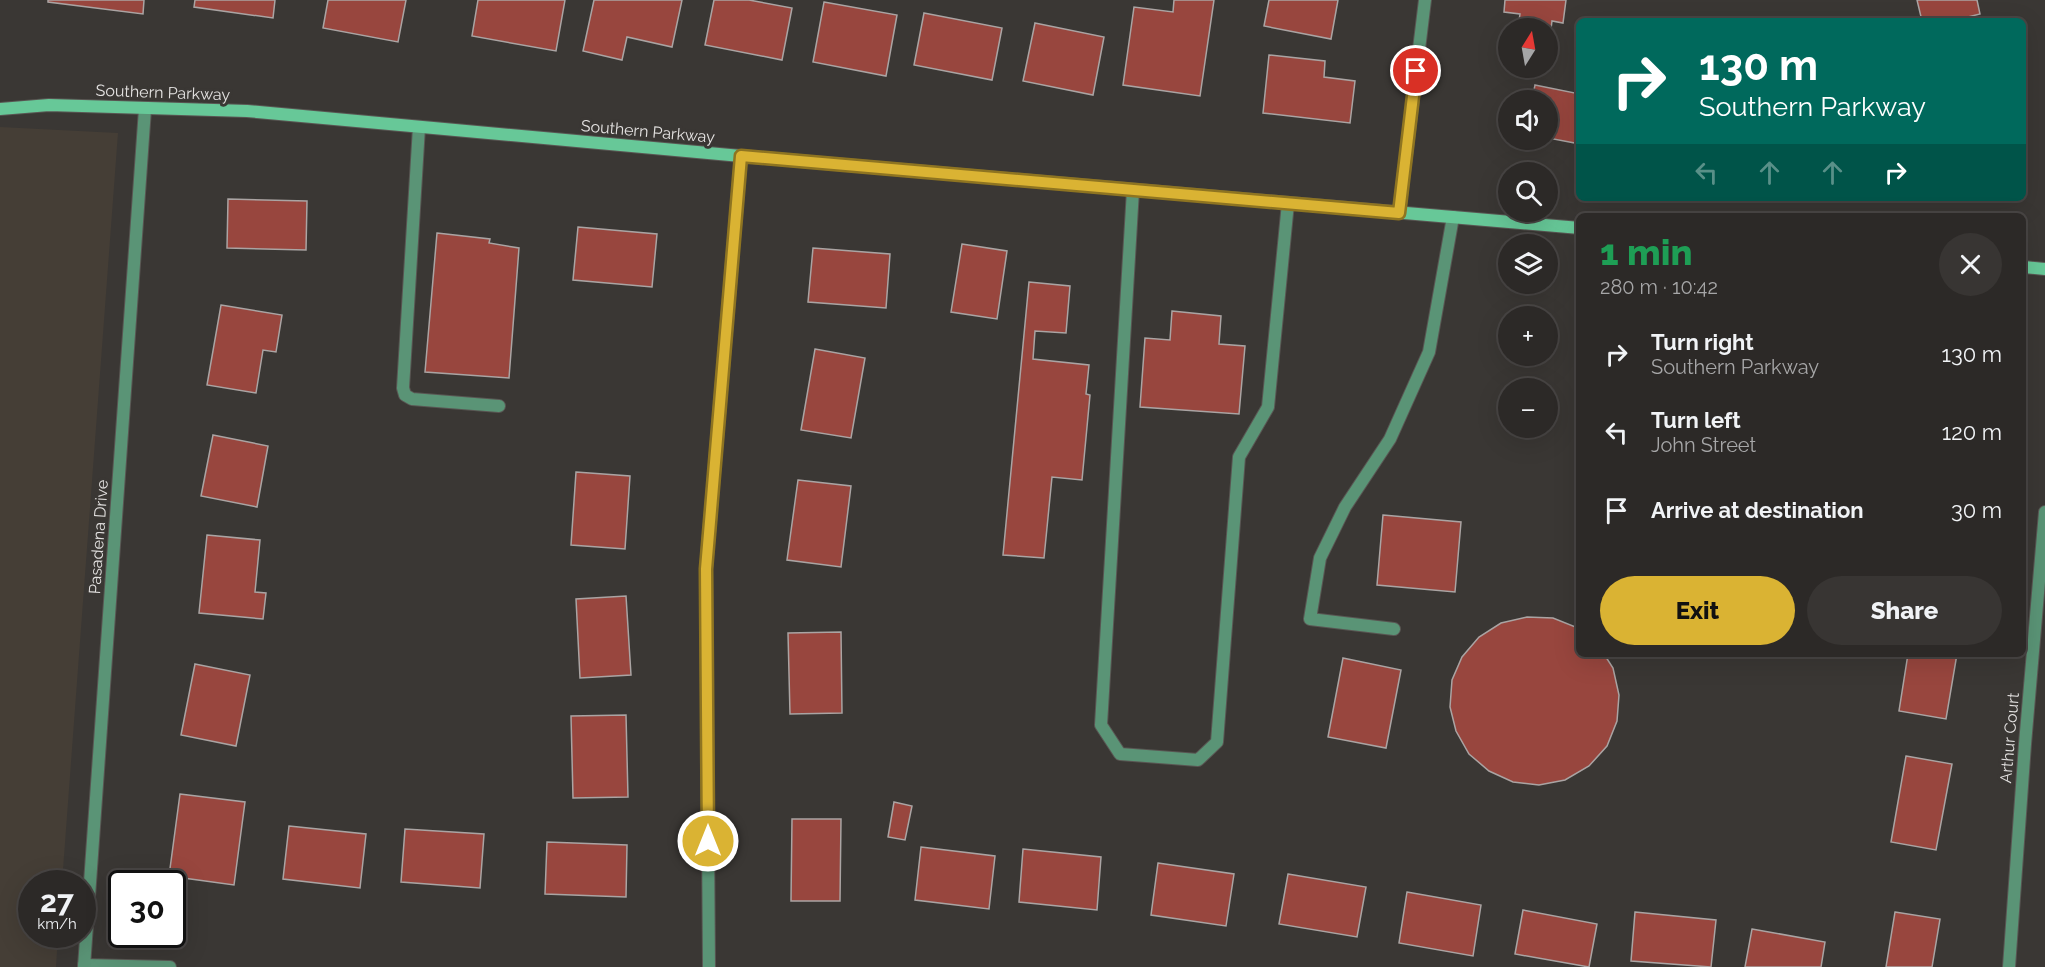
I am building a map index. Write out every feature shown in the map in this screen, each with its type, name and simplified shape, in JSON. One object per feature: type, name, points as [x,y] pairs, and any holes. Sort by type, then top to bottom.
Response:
[{"type":"street","points":[[1399,213],[1425,0]]},
{"type":"street","name":"Southern Parkway","points":[[0,109],[49,105],[247,111],[1576,228]]},
{"type":"street","name":"Pasadena Drive","points":[[84,966],[145,109]]},
{"type":"street","points":[[419,127],[403,388],[405,395],[412,399],[499,406]]},
{"type":"street","points":[[709,967],[706,569],[741,156]]},
{"type":"street","points":[[1133,190],[1101,725],[1120,754],[1198,760],[1217,742],[1239,457],[1268,407],[1288,203]]},
{"type":"street","points":[[1394,629],[1310,619],[1320,558],[1345,507],[1390,439],[1429,352],[1453,217]]},
{"type":"street","points":[[2026,267],[2045,269]]},
{"type":"street","name":"Arthur Court","points":[[2009,967],[2045,512]]},
{"type":"street","points":[[84,966],[170,967]]},
{"type":"shaded area","points":[[0,127],[118,133],[63,870],[18,870],[18,948],[57,948],[56,967],[0,967]]},
{"type":"building","points":[[48,0],[144,0],[143,14],[48,2]]},
{"type":"building","points":[[195,0],[275,0],[273,18],[194,7]]},
{"type":"building","points":[[328,0],[406,0],[398,42],[323,28]]},
{"type":"building","points":[[478,0],[565,0],[556,51],[472,36]]},
{"type":"building","points":[[594,0],[682,0],[672,47],[627,37],[622,60],[583,51]]},
{"type":"building","points":[[714,0],[749,0],[792,8],[782,60],[705,45]]},
{"type":"building","points":[[1174,0],[1214,0],[1200,96],[1123,85],[1134,7],[1173,12]]},
{"type":"building","points":[[1269,0],[1338,0],[1331,39],[1264,26]]},
{"type":"building","points":[[1505,0],[1566,0],[1563,23],[1558,22],[1558,18],[1519,18],[1520,14],[1504,12]]},
{"type":"building","points":[[1917,0],[1977,0],[1980,14],[1964,18],[1921,18]]},
{"type":"building","points":[[824,2],[897,15],[886,76],[813,62]]},
{"type":"building","points":[[924,13],[1002,28],[992,80],[914,65]]},
{"type":"building","points":[[1035,23],[1104,37],[1093,95],[1023,81]]},
{"type":"building","points":[[1269,55],[1325,61],[1324,77],[1355,81],[1350,123],[1263,113]]},
{"type":"building","points":[[1535,85],[1576,93],[1576,143],[1558,140],[1558,90],[1534,90]]},
{"type":"building","points":[[228,199],[307,201],[306,250],[227,248]]},
{"type":"building","points":[[578,227],[657,234],[652,287],[573,280]]},
{"type":"building","points":[[437,233],[490,239],[489,243],[519,248],[509,378],[425,372]]},
{"type":"building","points":[[962,244],[1007,251],[997,319],[951,312]]},
{"type":"building","points":[[813,248],[890,254],[886,308],[808,302]]},
{"type":"building","points":[[1029,282],[1070,286],[1066,333],[1035,331],[1033,359],[1089,365],[1086,394],[1090,395],[1082,480],[1052,477],[1044,558],[1003,555]]},
{"type":"building","points":[[221,305],[282,315],[276,352],[263,350],[256,393],[207,385]]},
{"type":"building","points":[[1172,311],[1221,316],[1219,344],[1245,346],[1239,414],[1140,407],[1145,338],[1170,340]]},
{"type":"building","points":[[815,349],[865,358],[851,438],[801,430]]},
{"type":"building","points":[[213,435],[268,446],[257,507],[201,496]]},
{"type":"building","points":[[576,472],[630,476],[625,549],[571,545]]},
{"type":"building","points":[[798,480],[851,486],[841,567],[787,560]]},
{"type":"building","points":[[1383,515],[1461,522],[1455,592],[1377,585]]},
{"type":"building","points":[[207,535],[260,540],[255,592],[266,593],[263,619],[199,613]]},
{"type":"building","points":[[626,596],[631,675],[580,678],[576,599]]},
{"type":"building","points":[[1527,617],[1553,618],[1576,627],[1576,657],[1606,657],[1613,668],[1619,695],[1617,721],[1607,746],[1589,766],[1565,780],[1539,785],[1513,782],[1489,771],[1469,754],[1456,731],[1450,707],[1452,680],[1462,657],[1479,637],[1501,623]]},
{"type":"building","points":[[841,632],[842,713],[790,714],[788,633]]},
{"type":"building","points":[[1908,657],[1956,657],[1946,719],[1899,711]]},
{"type":"building","points":[[1343,658],[1401,670],[1386,748],[1328,737]]},
{"type":"building","points":[[195,664],[250,675],[236,746],[181,735]]},
{"type":"building","points":[[626,715],[628,797],[573,798],[571,716]]},
{"type":"building","points":[[1906,756],[1952,764],[1936,850],[1891,842]]},
{"type":"building","points":[[180,794],[245,802],[234,885],[186,878],[186,870],[170,870]]},
{"type":"building","points":[[894,802],[912,806],[905,840],[888,837]]},
{"type":"building","points":[[792,819],[841,819],[840,901],[791,901]]},
{"type":"building","points":[[289,826],[366,834],[360,888],[283,879]]},
{"type":"building","points":[[405,829],[484,834],[480,888],[401,882]]},
{"type":"building","points":[[547,842],[627,845],[626,897],[545,894]]},
{"type":"building","points":[[921,847],[995,856],[989,909],[915,900]]},
{"type":"building","points":[[1023,849],[1101,857],[1097,910],[1019,902]]},
{"type":"building","points":[[1158,863],[1234,874],[1226,926],[1151,915]]},
{"type":"building","points":[[1288,874],[1366,887],[1357,937],[1279,924]]},
{"type":"building","points":[[1407,892],[1481,905],[1473,956],[1399,943]]},
{"type":"building","points":[[1523,910],[1597,924],[1589,967],[1515,954]]},
{"type":"building","points":[[1635,912],[1716,920],[1711,967],[1631,961]]},
{"type":"building","points":[[1895,912],[1940,919],[1932,967],[1886,967]]},
{"type":"building","points":[[1752,929],[1825,942],[1821,967],[1745,967]]},
{"type":"route","points":[[708,841],[706,569],[741,156],[1399,213],[1416,71]]}]
